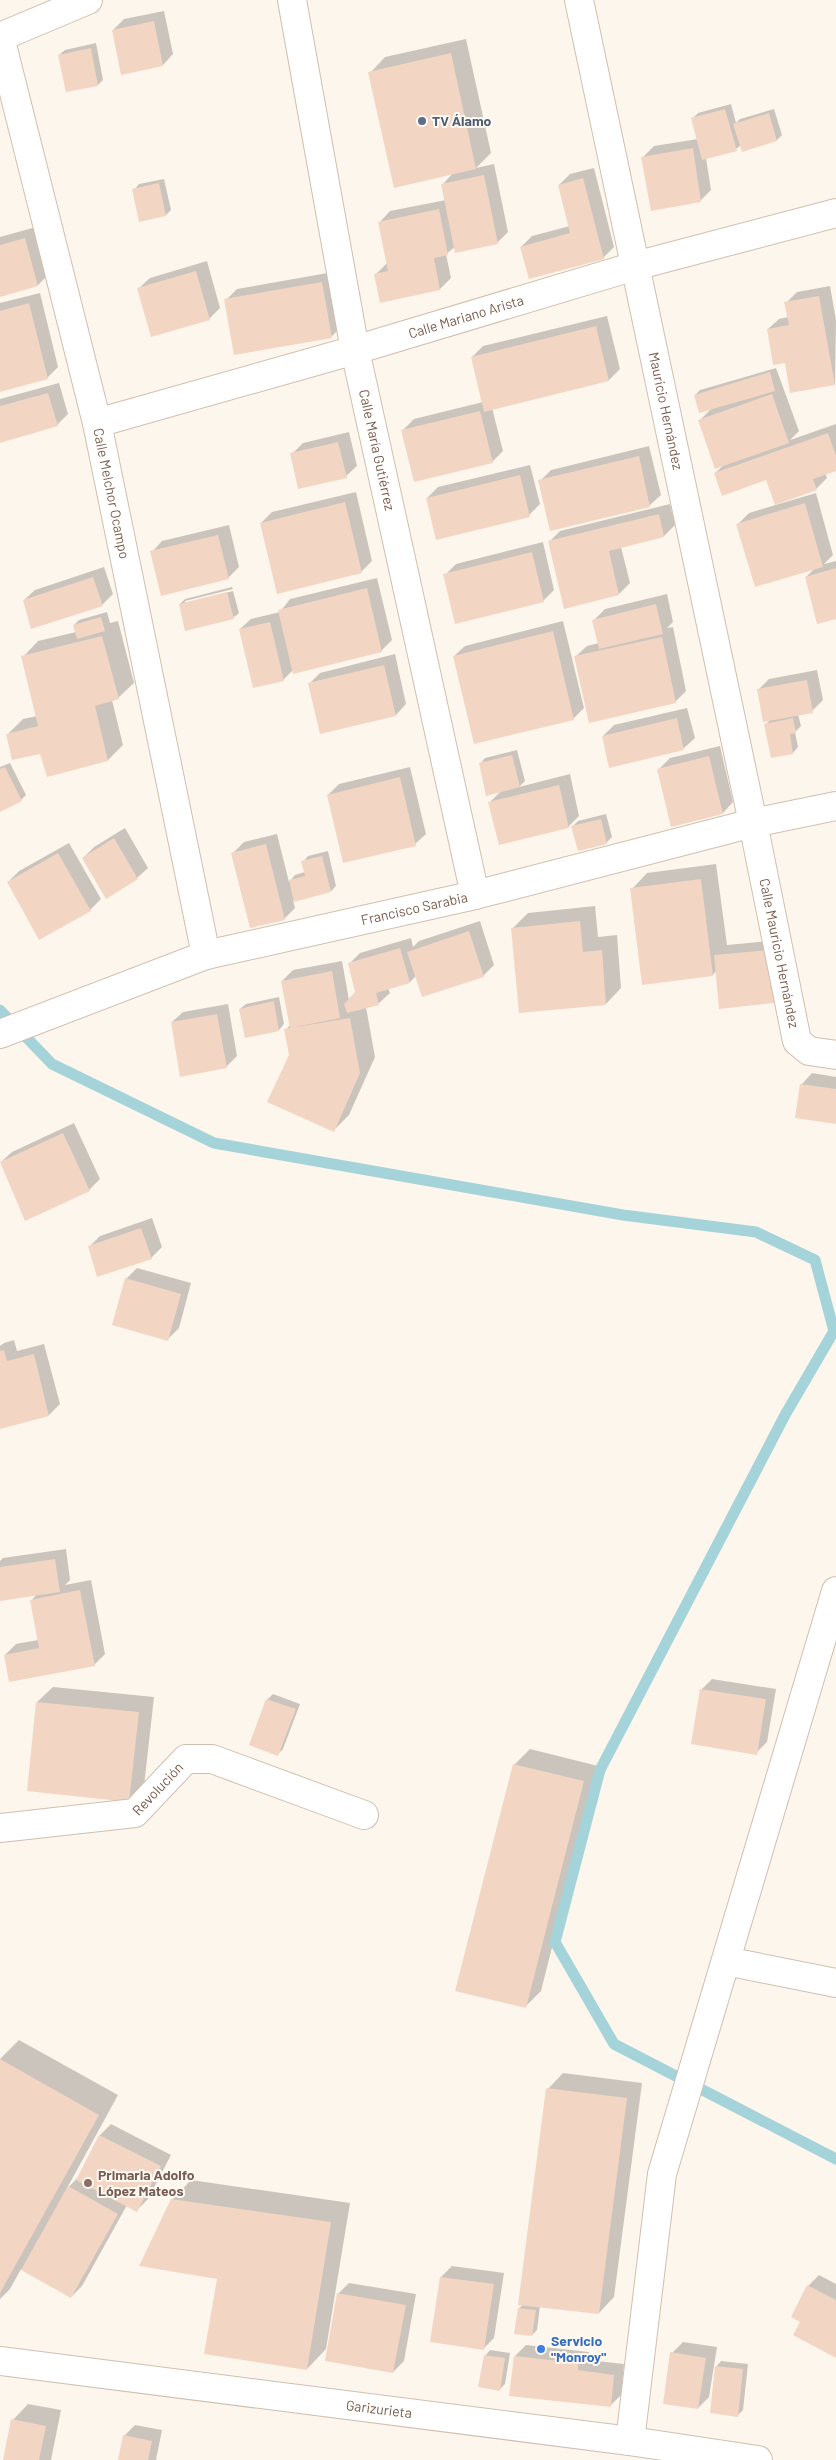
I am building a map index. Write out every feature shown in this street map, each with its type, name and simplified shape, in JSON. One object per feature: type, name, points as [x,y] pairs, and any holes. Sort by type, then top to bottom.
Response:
[{"type":"street","points":[[0,37],[88,0]]},
{"type":"street","name":"Calle María Gutiérrez","points":[[292,0],[356,350],[475,895]]},
{"type":"street","name":"Mauricio Hernández","points":[[579,0],[753,822]]},
{"type":"street","name":"Calle Melchor Ocampo","points":[[0,37],[97,423],[206,955]]},
{"type":"street","name":"Calle Mariano Arista","points":[[97,423],[356,350],[635,266],[836,213]]},
{"type":"street","name":"Francisco Sarabia","points":[[0,1034],[206,955],[475,895],[753,822],[836,806]]},
{"type":"street","name":"Calle Mauricio Hernández","points":[[753,822],[797,1041],[809,1051],[836,1055]]},
{"type":"street","points":[[620,2447],[662,2174],[836,1591]]},
{"type":"street","name":"Revolución","points":[[1,1822],[135,1813],[186,1759],[212,1759],[364,1815]]},
{"type":"street","points":[[726,1961],[836,1983]]},
{"type":"street","name":"Garizurieta","points":[[0,2361],[620,2447],[758,2460]]},
{"type":"building","points":[[154,21],[163,66],[121,75],[112,30]]},
{"type":"building","points":[[91,48],[98,86],[66,92],[58,55]]},
{"type":"building","name":"TV Álamo","points":[[451,53],[476,169],[394,188],[368,72]]},
{"type":"building","points":[[725,109],[737,151],[702,160],[691,118]]},
{"type":"building","points":[[769,113],[777,141],[742,152],[733,124]]},
{"type":"building","points":[[693,148],[701,202],[651,211],[641,157]]},
{"type":"building","points":[[484,175],[498,244],[455,253],[441,184]]},
{"type":"building","points":[[583,178],[604,259],[529,279],[520,247],[570,233],[558,185]]},
{"type":"building","points":[[159,183],[166,216],[139,222],[132,189]]},
{"type":"building","points":[[439,209],[448,255],[434,258],[440,290],[380,303],[374,274],[388,271],[378,222]]},
{"type":"building","points":[[25,238],[38,286],[0,297],[0,245]]},
{"type":"building","points":[[196,271],[210,320],[151,337],[137,288]]},
{"type":"building","points":[[322,282],[332,338],[234,355],[224,299]]},
{"type":"building","points":[[819,296],[835,385],[790,393],[785,363],[773,365],[767,329],[789,325],[784,302]]},
{"type":"building","points":[[29,303],[48,379],[0,392],[0,311]]},
{"type":"building","points":[[596,326],[609,381],[484,412],[471,357]]},
{"type":"building","points":[[770,372],[775,391],[699,413],[694,395]]},
{"type":"building","points":[[48,393],[58,426],[0,443],[0,406]]},
{"type":"building","points":[[772,394],[789,443],[715,469],[698,420]]},
{"type":"building","points":[[480,411],[493,463],[414,482],[401,430]]},
{"type":"building","points":[[828,433],[836,456],[836,471],[813,479],[817,490],[775,505],[766,480],[722,496],[714,473]]},
{"type":"building","points":[[338,442],[347,478],[298,489],[290,453]]},
{"type":"building","points":[[639,456],[650,507],[550,531],[538,480]]},
{"type":"building","points":[[520,475],[530,517],[436,540],[426,498]]},
{"type":"building","points":[[345,502],[362,573],[277,594],[260,523]]},
{"type":"building","points":[[805,503],[823,567],[755,587],[736,524]]},
{"type":"building","points":[[659,514],[664,537],[609,551],[619,595],[564,609],[548,541]]},
{"type":"building","points":[[218,535],[229,579],[161,596],[150,551]]},
{"type":"building","points":[[532,552],[544,602],[455,624],[443,574]]},
{"type":"building","points":[[836,568],[836,619],[817,624],[805,577]]},
{"type":"building","points":[[93,577],[103,606],[31,629],[23,600]]},
{"type":"building","points":[[367,588],[382,652],[293,674],[278,610]]},
{"type":"building","points":[[227,592],[234,619],[185,631],[179,604]]},
{"type":"building","points":[[656,604],[663,634],[599,649],[592,620]]},
{"type":"building","points":[[101,617],[105,631],[77,639],[73,625]]},
{"type":"building","points":[[270,622],[284,681],[253,688],[239,629]]},
{"type":"building","points":[[553,631],[574,720],[474,744],[453,656]]},
{"type":"building","points":[[102,636],[119,699],[95,706],[108,761],[47,777],[40,754],[12,760],[6,734],[38,726],[21,656]]},
{"type":"building","points":[[662,637],[676,703],[589,723],[574,656]]},
{"type":"building","points":[[384,665],[396,716],[320,734],[308,683]]},
{"type":"building","points":[[807,680],[813,713],[763,722],[757,689]]},
{"type":"building","points":[[677,718],[684,750],[609,768],[602,736]]},
{"type":"building","points":[[793,718],[796,733],[790,734],[793,754],[771,758],[764,724]]},
{"type":"building","points":[[512,755],[520,787],[486,796],[479,763]]},
{"type":"building","points":[[709,756],[723,814],[671,827],[657,769]]},
{"type":"building","points":[[5,767],[22,801],[0,812],[0,769]]},
{"type":"building","points":[[400,777],[416,846],[343,863],[327,795]]},
{"type":"building","points":[[559,785],[569,828],[499,845],[488,802]]},
{"type":"building","points":[[601,819],[607,844],[578,851],[571,826]]},
{"type":"building","points":[[114,838],[138,879],[106,899],[82,858]]},
{"type":"building","points":[[266,844],[285,920],[250,928],[231,853]]},
{"type":"building","points":[[58,853],[91,911],[39,940],[7,882]]},
{"type":"building","points":[[322,856],[331,892],[294,902],[289,880],[305,876],[301,861]]},
{"type":"building","points":[[701,879],[713,976],[642,985],[630,888]]},
{"type":"building","points":[[580,921],[583,952],[602,950],[606,1005],[519,1013],[511,928]]},
{"type":"building","points":[[469,931],[484,977],[422,997],[407,952]]},
{"type":"building","points":[[400,948],[410,983],[376,993],[379,1005],[347,1013],[344,1004],[355,992],[348,963]]},
{"type":"building","points":[[769,950],[774,1003],[719,1009],[714,955]]},
{"type":"building","points":[[332,971],[340,1018],[290,1028],[281,981]]},
{"type":"building","points":[[274,1001],[279,1031],[245,1038],[239,1009]]},
{"type":"building","points":[[217,1014],[227,1068],[180,1077],[171,1022]]},
{"type":"building","points":[[350,1018],[360,1073],[334,1132],[267,1102],[289,1055],[284,1029]]},
{"type":"building","points":[[800,1084],[836,1089],[836,1124],[795,1118]]},
{"type":"building","points":[[63,1133],[90,1191],[25,1221],[0,1162]]},
{"type":"building","points":[[141,1228],[152,1259],[97,1277],[88,1246]]},
{"type":"building","points":[[125,1278],[181,1294],[168,1341],[112,1325]]},
{"type":"building","points":[[4,1350],[7,1361],[34,1354],[49,1416],[0,1429],[0,1351]]},
{"type":"building","points":[[55,1559],[60,1592],[0,1601],[0,1567]]},
{"type":"building","points":[[80,1590],[95,1666],[9,1682],[4,1655],[39,1648],[30,1600]]},
{"type":"building","points":[[700,1689],[766,1699],[757,1755],[691,1744]]},
{"type":"building","points":[[266,1699],[296,1709],[278,1756],[249,1745]]},
{"type":"building","points":[[36,1702],[139,1712],[129,1802],[27,1791]]},
{"type":"building","points":[[513,1764],[584,1781],[526,2008],[455,1991]]},
{"type":"building","points":[[0,2059],[99,2115],[0,2293]]},
{"type":"building","points":[[546,2088],[627,2098],[599,2314],[518,2305]]},
{"type":"building","points":[[99,2135],[161,2166],[137,2212],[76,2180]]},
{"type":"building","points":[[68,2186],[118,2214],[71,2298],[21,2270]]},
{"type":"building","points":[[171,2199],[331,2222],[307,2370],[204,2354],[217,2279],[139,2266]]},
{"type":"building","points":[[440,2277],[494,2284],[484,2350],[430,2342]]},
{"type":"building","points":[[807,2285],[836,2300],[836,2358],[793,2335],[800,2322],[791,2317]]},
{"type":"building","points":[[337,2293],[406,2305],[393,2373],[325,2361]]},
{"type":"building","points":[[518,2308],[536,2310],[532,2336],[514,2334]]},
{"type":"building","points":[[670,2352],[706,2358],[698,2409],[663,2404]]},
{"type":"building","points":[[484,2355],[505,2358],[500,2391],[478,2387]]},
{"type":"building","points":[[514,2356],[578,2363],[578,2370],[614,2375],[611,2407],[509,2396]]},
{"type":"building","points":[[715,2366],[743,2369],[738,2417],[710,2413]]},
{"type":"building","points":[[11,2419],[46,2426],[39,2460],[3,2460]]},
{"type":"building","points":[[123,2435],[152,2441],[148,2460],[118,2460]]},
{"type":"waterway","points":[[0,1010],[52,1064],[214,1143],[623,1215],[756,1232],[815,1260],[834,1331],[785,1415],[600,1770],[555,1942],[614,2044],[836,2159]]},
{"type":"place","name":"TV Álamo","points":[[422,121]]},
{"type":"place","name":"Primaria Adolfo López Mateos","points":[[88,2183]]},
{"type":"place","name":"Servicio \"Monroy\"","points":[[541,2349]]}]
